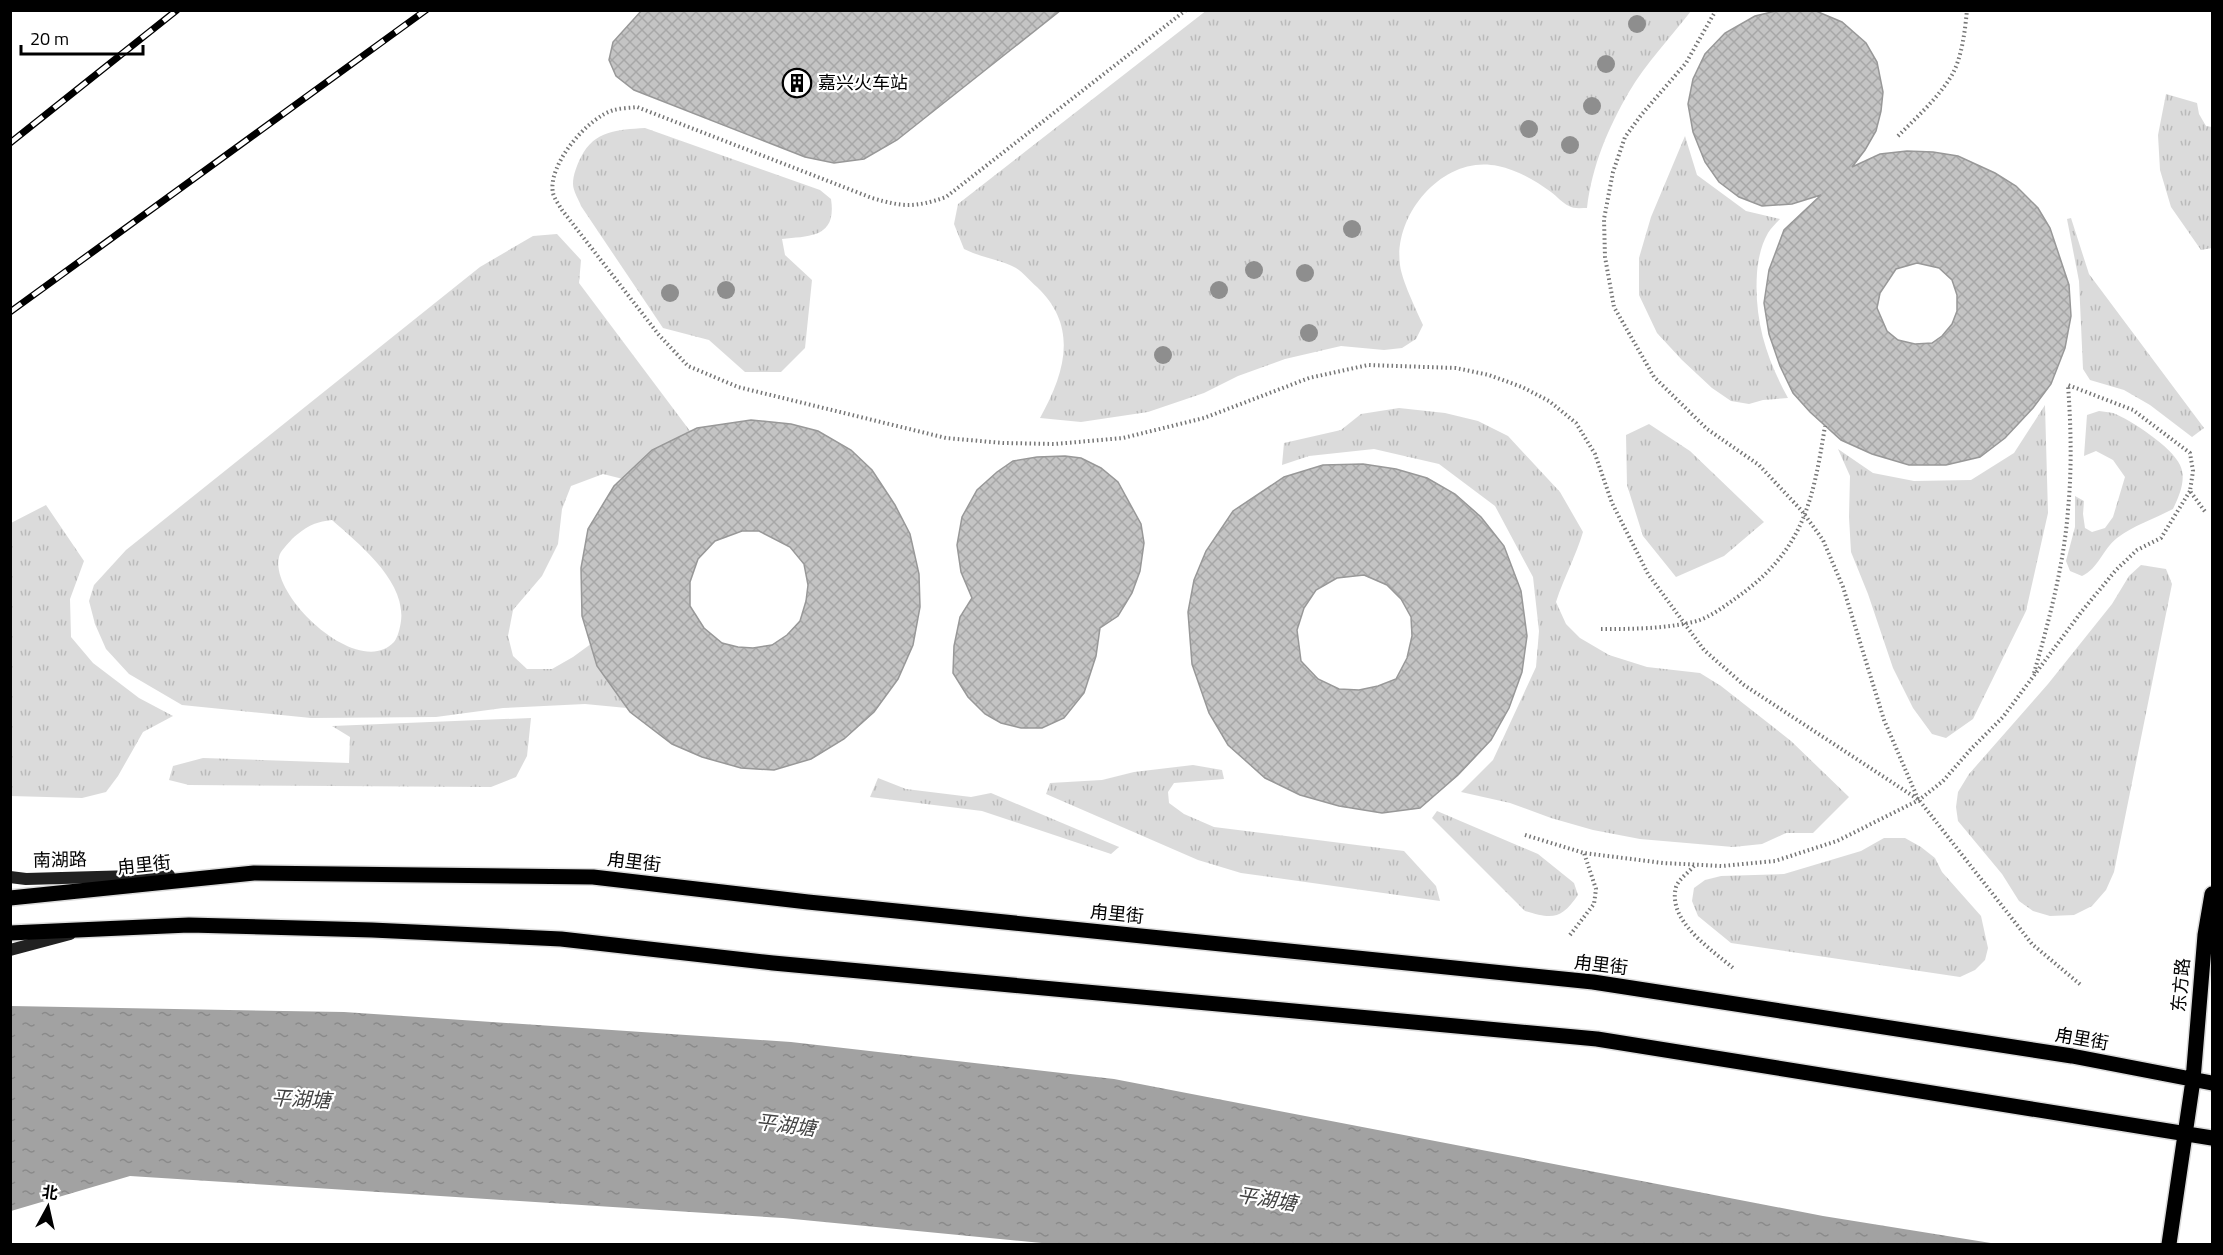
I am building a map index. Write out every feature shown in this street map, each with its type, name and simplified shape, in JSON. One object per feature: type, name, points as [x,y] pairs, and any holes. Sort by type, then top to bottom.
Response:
[{"type":"main road","name":"甪里街","points":[[10,898],[255,873],[593,877],[808,902],[1583,981],[2072,1056],[2212,1083]]},
{"type":"main road","name":"东方路","points":[[2169,1242],[2193,1080],[2205,935],[2212,894]]},
{"type":"main road","points":[[10,933],[189,925],[372,930],[561,939],[785,964],[1597,1039],[2212,1138]]},
{"type":"street","name":"南湖路","points":[[10,877],[26,879],[255,873]]},
{"type":"street","points":[[10,950],[86,930]]},
{"type":"path","points":[[1186,10],[946,197],[924,205],[901,206],[872,198],[637,107],[612,110],[588,126],[562,154],[555,174],[553,192],[562,210],[658,335],[688,366],[738,387],[946,438],[1003,443],[1055,444],[1123,438],[1204,418],[1309,378],[1368,365],[1456,368],[1489,375],[1522,387],[1550,401],[1576,423],[1595,454],[1612,503],[1648,574],[1704,650],[1744,685],[1919,800]]},
{"type":"path","points":[[1716,10],[1686,63],[1624,137],[1613,172],[1604,219],[1605,257],[1614,307],[1654,377],[1707,429],[1759,465],[1802,511],[1823,540],[1843,587],[1884,720],[1919,800],[2032,944],[2082,986]]},
{"type":"path","points":[[1898,136],[1932,101],[1953,74],[1961,46],[1967,10]]},
{"type":"path","points":[[1526,835],[1584,853],[1663,863],[1722,866],[1774,861],[1837,841],[1919,800],[1943,781],[2003,717],[2116,570],[2137,550],[2161,538],[2190,491],[2193,471],[2190,453],[2133,410],[2068,385],[2072,452],[2068,512],[2055,590],[2033,677]]},
{"type":"path","points":[[1601,629],[1646,629],[1698,620],[1731,602],[1755,585],[1796,538],[1812,499],[1825,426]]},
{"type":"path","points":[[2190,491],[2206,513]]},
{"type":"path","points":[[1570,935],[1594,904],[1596,889],[1584,853]]},
{"type":"path","points":[[1694,865],[1676,886],[1675,903],[1686,927],[1733,968]]},
{"type":"green space","points":[[1207,10],[1691,11],[1643,71],[1621,106],[1597,162],[1587,208],[1571,207],[1532,180],[1498,166],[1478,165],[1459,169],[1441,179],[1426,192],[1414,208],[1405,226],[1400,246],[1401,272],[1423,325],[1416,339],[1402,348],[1384,350],[1341,346],[1285,359],[1238,376],[1204,393],[1148,412],[1081,422],[1040,418],[1056,384],[1061,367],[1064,351],[1059,318],[1050,302],[1019,270],[964,249],[954,224],[958,204]]},
{"type":"green space","points":[[2166,94],[2197,103],[2199,114],[2206,126],[2212,127],[2212,248],[2201,250],[2171,207],[2160,170],[2158,135]]},
{"type":"green space","points":[[645,128],[820,190],[831,199],[832,212],[826,228],[811,235],[782,239],[785,255],[812,280],[805,348],[781,372],[745,372],[709,340],[663,328],[581,206],[573,181],[578,163],[587,148],[600,136],[608,133]]},
{"type":"green space","points":[[1685,136],[1697,175],[1746,211],[1780,219],[1768,233],[1759,258],[1757,307],[1763,338],[1773,368],[1788,398],[1763,400],[1749,404],[1731,401],[1712,388],[1657,333],[1639,295],[1639,258],[1651,217]]},
{"type":"green space","points":[[2071,218],[2089,274],[2204,428],[2192,437],[2150,405],[2124,390],[2090,380],[2083,369],[2079,281],[2067,219]]},
{"type":"green space","points":[[557,234],[581,260],[579,283],[696,439],[647,485],[603,474],[571,486],[562,509],[558,544],[542,576],[513,610],[508,636],[513,656],[527,669],[552,669],[573,657],[625,619],[679,713],[585,704],[503,708],[436,717],[311,718],[182,705],[129,674],[106,649],[95,624],[89,601],[94,585],[126,550],[480,267],[533,236]],"holes":[[[332,520],[378,564],[396,592],[401,606],[401,621],[397,638],[379,651],[360,650],[340,642],[320,628],[302,611],[288,592],[280,573],[279,557],[292,539],[306,528]]]},
{"type":"green space","points":[[2045,405],[2048,513],[2026,611],[1973,719],[1946,738],[1932,734],[1913,708],[1893,668],[1851,552],[1850,476],[1838,449],[1873,473],[1914,481],[1971,480],[2014,453]]},
{"type":"green space","points":[[1399,408],[1445,413],[1478,421],[1508,436],[1560,492],[1583,532],[1556,602],[1566,624],[1580,638],[1609,655],[1647,667],[1700,673],[1721,686],[1791,741],[1849,797],[1813,833],[1786,833],[1762,844],[1733,847],[1640,839],[1593,830],[1510,803],[1461,792],[1493,760],[1536,667],[1539,631],[1533,577],[1495,506],[1439,464],[1374,449],[1309,456],[1282,465],[1284,443],[1341,430],[1361,414]]},
{"type":"green space","points":[[2099,411],[2121,417],[2160,442],[2176,458],[2183,476],[2180,493],[2173,509],[2117,538],[2092,569],[2082,576],[2070,571],[2066,561],[2075,527],[2075,496],[2084,501],[2085,528],[2092,532],[2105,528],[2113,517],[2125,477],[2113,460],[2096,451],[2084,456],[2087,415]]},
{"type":"green space","points":[[1649,424],[1690,451],[1764,522],[1724,556],[1676,577],[1643,536],[1627,485],[1626,435]]},
{"type":"green space","points":[[46,505],[84,561],[70,599],[71,637],[93,663],[139,698],[173,716],[143,732],[118,776],[106,792],[82,798],[11,796],[11,523]]},
{"type":"green space","points":[[2141,565],[2166,569],[2172,584],[2114,872],[2106,890],[2092,906],[2074,915],[2050,916],[2033,911],[2019,901],[2002,874],[1958,821],[1956,807],[1958,792],[1969,774],[2048,684],[2112,604],[2129,576]]},
{"type":"green space","points":[[531,718],[527,756],[516,777],[491,787],[189,785],[169,780],[173,766],[203,758],[349,763],[350,737],[332,726]]},
{"type":"green space","points":[[1193,765],[1222,770],[1224,779],[1174,783],[1168,792],[1169,803],[1184,814],[1214,827],[1404,851],[1436,886],[1440,901],[1241,873],[1198,860],[1046,794],[1050,783],[1102,780],[1134,772]]},
{"type":"green space","points":[[878,778],[906,789],[971,797],[991,793],[1119,847],[1111,854],[982,811],[870,797]]},
{"type":"green space","points":[[1437,811],[1538,854],[1574,883],[1578,895],[1566,909],[1555,915],[1525,911],[1432,818]]},
{"type":"green space","points":[[1884,838],[1905,838],[1935,858],[1942,872],[1981,916],[1988,948],[1985,960],[1975,970],[1960,977],[1731,943],[1698,916],[1692,901],[1694,888],[1705,880],[1721,876],[1784,874],[1861,851]]},
{"type":"water","name":"平湖塘","points":[[11,1006],[344,1012],[791,1042],[1114,1079],[1823,1216],[1997,1244],[1052,1244],[783,1218],[130,1176],[11,1211]]},
{"type":"building","name":"嘉兴火车站","points":[[642,10],[1061,10],[897,140],[864,159],[834,163],[805,157],[634,90],[616,76],[609,60],[613,42]]},
{"type":"building","points":[[1780,10],[1816,11],[1842,22],[1866,43],[1877,62],[1883,92],[1881,111],[1876,131],[1852,167],[1880,154],[1907,151],[1958,156],[1995,173],[2016,186],[2038,208],[2050,228],[2069,285],[2071,316],[2065,348],[2051,384],[2033,408],[2005,438],[1980,457],[1946,465],[1909,465],[1872,454],[1841,440],[1793,393],[1780,366],[1769,334],[1764,303],[1769,270],[1784,230],[1821,195],[1792,204],[1762,206],[1739,197],[1719,182],[1705,162],[1693,132],[1688,104],[1693,79],[1705,54],[1725,33],[1755,16]],"holes":[[[1917,263],[1939,268],[1952,280],[1957,295],[1957,311],[1952,324],[1942,336],[1932,343],[1915,344],[1898,340],[1887,331],[1877,308],[1880,293],[1896,269]]]},
{"type":"building","points":[[751,420],[791,424],[818,431],[851,450],[872,470],[895,505],[910,534],[919,574],[920,607],[913,645],[898,679],[874,712],[844,739],[811,759],[774,770],[741,768],[702,757],[672,744],[630,712],[597,666],[582,616],[581,568],[588,529],[614,486],[652,450],[697,428]],"holes":[[[742,531],[759,531],[790,547],[804,564],[808,585],[800,621],[787,635],[772,645],[753,648],[722,643],[704,628],[690,606],[690,582],[698,559],[715,541]]]},
{"type":"building","points":[[1065,456],[1081,458],[1101,468],[1118,482],[1141,524],[1144,543],[1140,571],[1132,593],[1118,616],[1100,628],[1096,656],[1084,693],[1064,718],[1042,728],[1021,728],[1001,723],[985,714],[968,697],[953,673],[954,646],[960,617],[972,598],[961,572],[957,545],[962,517],[977,490],[997,472],[1013,461]]},
{"type":"building","points":[[1363,464],[1396,469],[1427,478],[1455,494],[1481,517],[1504,546],[1521,591],[1527,636],[1522,672],[1509,708],[1491,740],[1458,775],[1420,808],[1382,813],[1339,806],[1300,795],[1265,778],[1228,745],[1209,713],[1192,664],[1188,612],[1194,580],[1206,551],[1233,511],[1284,477],[1323,465]],"holes":[[[1364,575],[1387,585],[1401,599],[1411,617],[1412,636],[1407,658],[1396,679],[1359,690],[1339,689],[1318,679],[1301,661],[1297,630],[1304,608],[1316,590],[1337,578]]]},
{"type":"railway","points":[[10,143],[177,10]]},
{"type":"railway","points":[[10,312],[426,10]]},
{"type":"place","name":"嘉兴火车站","points":[[797,83]]}]
